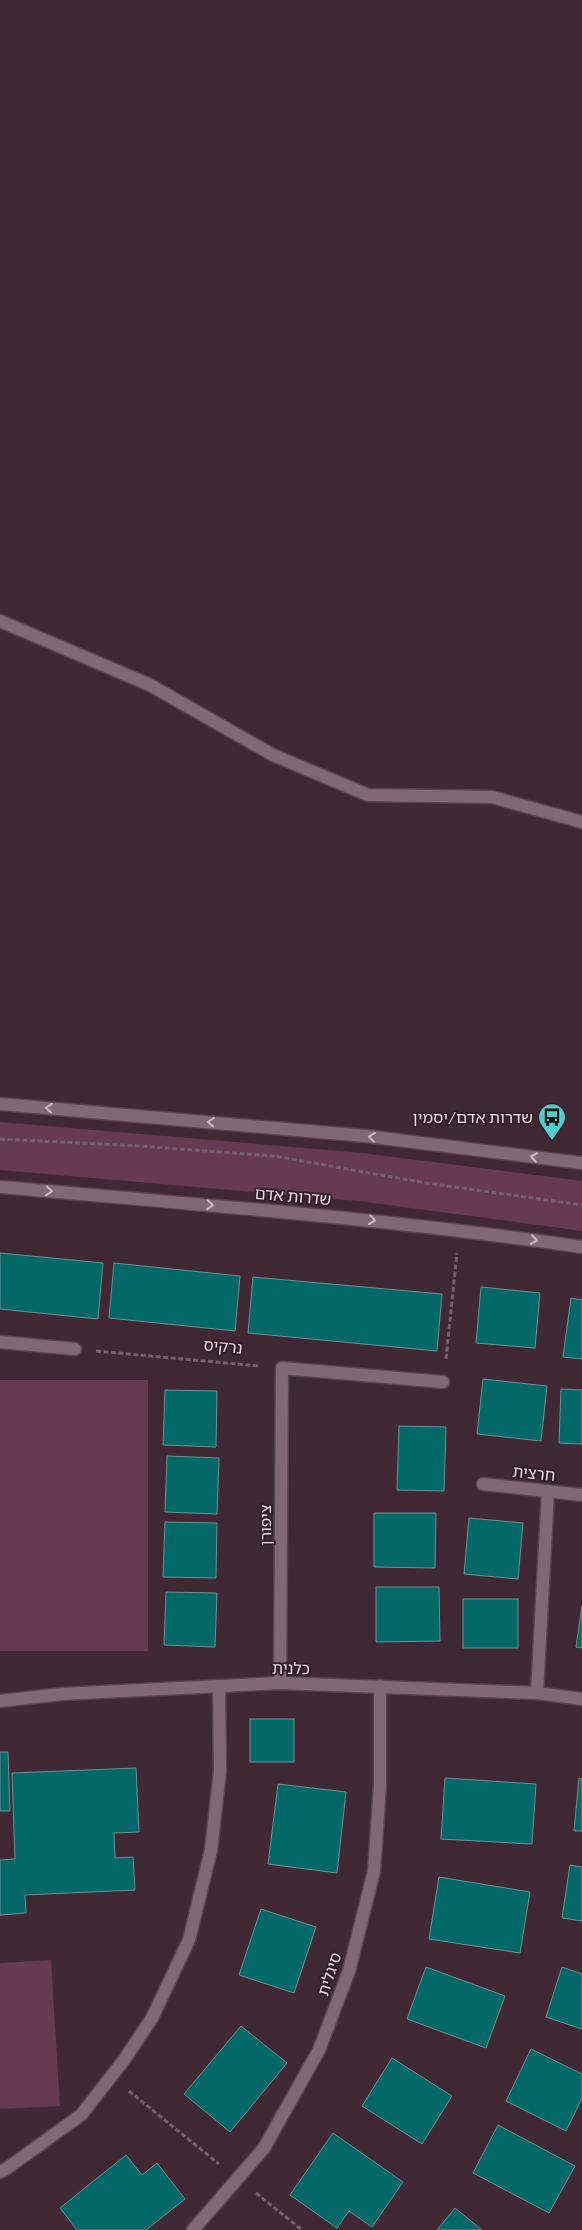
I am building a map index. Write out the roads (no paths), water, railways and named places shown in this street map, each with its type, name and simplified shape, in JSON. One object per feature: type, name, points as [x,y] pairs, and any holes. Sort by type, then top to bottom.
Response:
[{"type":"street","points":[[0,621],[150,685],[273,755],[368,795],[492,797],[582,822]]},
{"type":"street","points":[[0,1104],[365,1136],[582,1164]]},
{"type":"street","name":"שדרות אדם","points":[[0,1187],[356,1218],[582,1247]]},
{"type":"street","points":[[0,1342],[75,1349]]},
{"type":"street","name":"ציפורן","points":[[280,1683],[282,1368],[443,1382]]},
{"type":"street","name":"חרצית","points":[[483,1484],[582,1495]]},
{"type":"street","points":[[537,1693],[548,1491]]},
{"type":"street","name":"כלנית","points":[[0,1701],[62,1694],[280,1683],[537,1693],[582,1699]]},
{"type":"street","points":[[0,2172],[81,2114],[152,2018],[190,1940],[211,1850],[219,1781],[219,1686]]},
{"type":"street","name":"סיגלית","points":[[193,2230],[264,2148],[319,2050],[349,1972],[374,1872],[380,1785],[380,1686]]},
{"type":"place","name":"שדרות אדם/יסמין","points":[[552,1141]]}]
